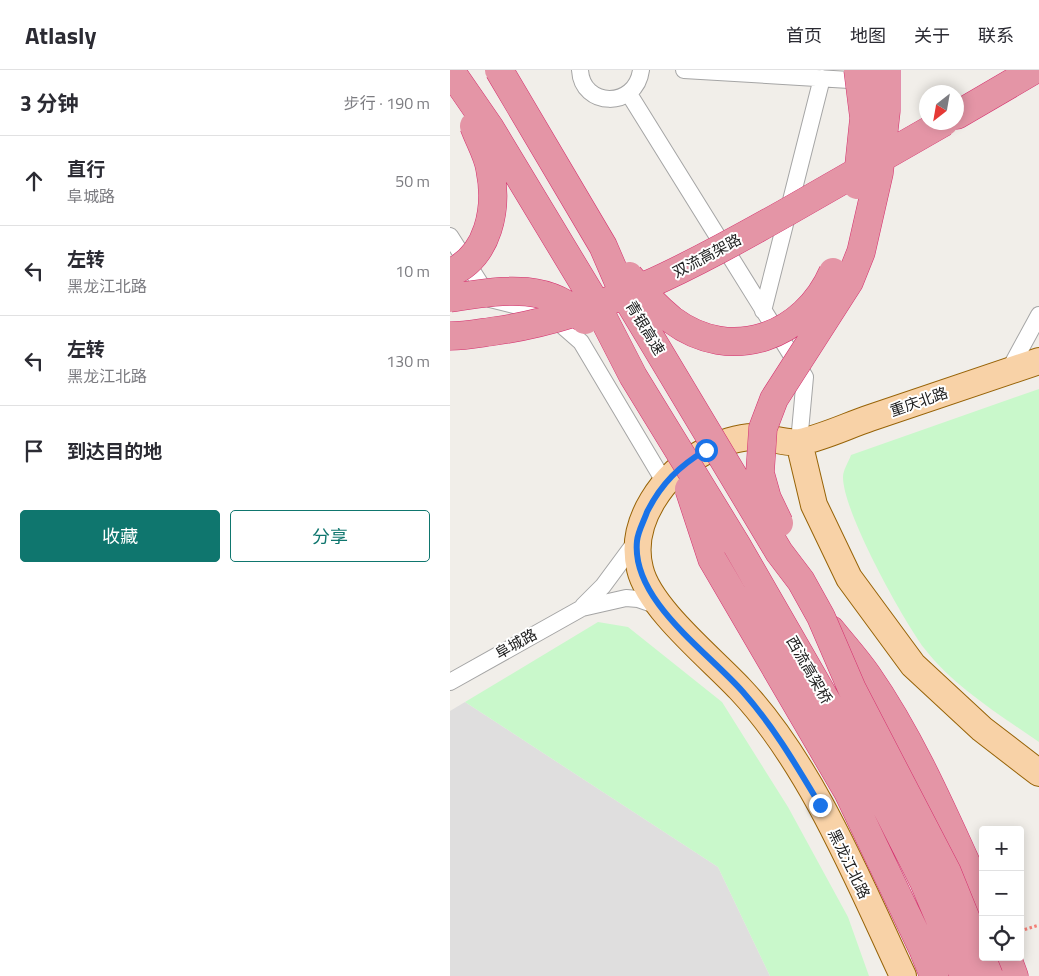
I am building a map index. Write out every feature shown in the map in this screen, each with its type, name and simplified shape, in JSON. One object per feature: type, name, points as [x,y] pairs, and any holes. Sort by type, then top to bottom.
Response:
[{"type":"highway","name":"青银高速","points":[[499,70],[603,246],[622,290],[780,552],[801,581]]},
{"type":"highway","points":[[603,246],[651,302],[673,320],[695,333],[716,339],[738,342],[761,340],[781,332],[816,301],[830,279],[844,247],[856,198],[863,134],[864,118],[858,70]]},
{"type":"highway","points":[[801,581],[794,553],[767,498],[760,473],[763,428],[774,400],[849,282],[861,252],[880,173],[886,112],[886,70]]},
{"type":"highway","points":[[964,111],[1034,70]]},
{"type":"highway","name":"青银高速","points":[[457,76],[575,268],[633,376]]},
{"type":"highway","points":[[450,274],[471,259],[480,248],[489,230],[492,207],[490,169],[457,76]]},
{"type":"highway","name":"双流高架路","points":[[450,336],[514,329],[564,317],[611,301],[660,281],[730,245],[930,130]]},
{"type":"highway","points":[[450,298],[493,292],[528,290],[548,297],[575,310],[633,376]]},
{"type":"highway","name":"西流高架桥","points":[[633,376],[676,450],[736,544],[876,787],[924,882],[964,976]]},
{"type":"highway","points":[[676,450],[712,559],[848,792],[934,976]]},
{"type":"highway","name":"西流高架桥","points":[[801,581],[821,617],[852,689],[947,872],[990,976]]},
{"type":"highway","points":[[821,617],[867,675],[907,742],[937,800],[979,891]]},
{"type":"highway","points":[[1008,961],[1014,976]]},
{"type":"main road","name":"重庆北路","points":[[799,442],[1039,361]]},
{"type":"main road","name":"阜城路","points":[[637,540],[651,504],[665,482],[688,461],[706,450],[737,439],[754,437],[799,442]]},
{"type":"main road","points":[[799,442],[814,505],[854,586],[913,665],[982,729],[1039,774]]},
{"type":"main road","name":"黑龙江北路","points":[[637,540],[638,563],[652,597],[742,691],[775,730],[843,849],[903,976]]},
{"type":"street","points":[[580,70],[584,84],[591,92],[600,98],[610,100],[629,94],[636,86],[641,70]]},
{"type":"street","points":[[684,70],[872,81],[885,78],[894,70]]},
{"type":"street","points":[[764,310],[822,78]]},
{"type":"street","points":[[629,94],[805,377],[799,442]]},
{"type":"street","points":[[450,236],[490,299],[549,314],[581,342],[665,482]]},
{"type":"street","points":[[1008,372],[1039,315]]},
{"type":"street","name":"阜城路","points":[[582,608],[603,586],[637,540]]},
{"type":"street","name":"阜城路","points":[[450,682],[582,608],[626,598],[638,599],[661,607]]},
{"type":"path","points":[[1024,930],[1039,925]]},
{"type":"shaded area","points":[[465,702],[718,867],[770,976],[450,976],[450,711]]},
{"type":"green space","points":[[1039,389],[1039,742],[963,687],[924,648],[902,614],[863,539],[846,493],[843,477],[851,455]]},
{"type":"green space","points":[[598,622],[628,627],[722,702],[788,807],[848,917],[869,976],[770,976],[718,867],[465,702]]},
{"type":"route","points":[[706,450],[688,461],[672,475],[656,494],[637,540],[640,571],[645,586],[652,597],[742,691],[775,730],[820,805]]}]
